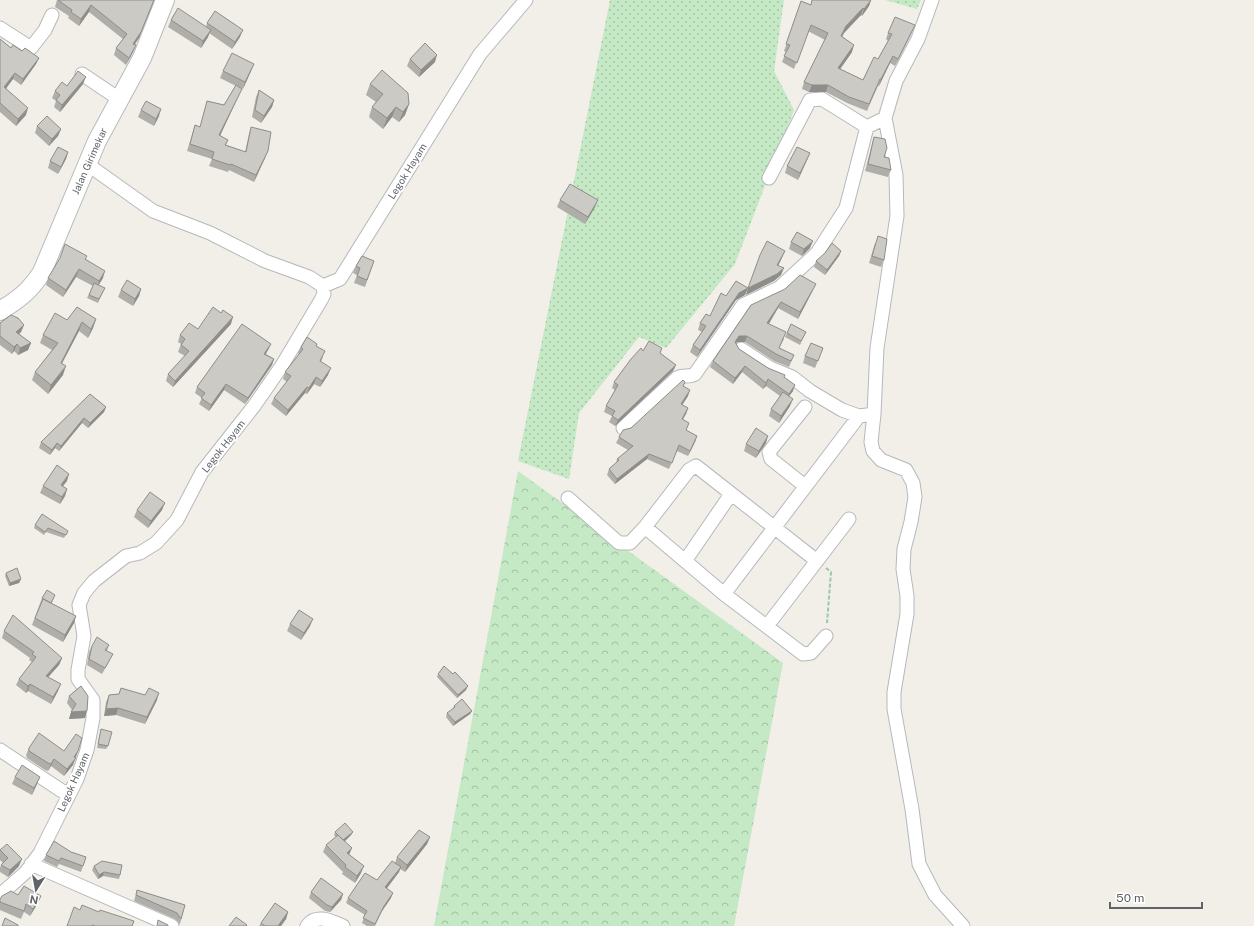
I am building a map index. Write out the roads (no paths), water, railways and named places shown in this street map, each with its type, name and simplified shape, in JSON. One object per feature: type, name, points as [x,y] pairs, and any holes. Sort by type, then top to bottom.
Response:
[{"type":"street","name":"Jalan Girimekar","points":[[0,311],[32,288],[42,272],[87,164],[119,99],[142,58],[165,0]]},
{"type":"street","name":"Legok Hayam","points":[[0,895],[26,872],[40,852],[68,795],[87,750],[93,718],[93,700],[78,679],[84,636],[80,605],[84,593],[94,581],[126,556],[140,553],[156,544],[176,520],[202,472],[254,406],[281,367],[321,300],[324,294],[323,286],[340,279],[480,54],[526,0]]},
{"type":"street","points":[[932,0],[918,39],[896,81],[885,118],[896,175],[897,216],[877,348],[874,414],[871,442],[873,450],[881,460],[906,470],[913,482],[915,497],[911,522],[904,549],[903,569],[907,596],[907,614],[894,692],[894,709],[912,809],[919,864],[935,895],[963,926]]},
{"type":"street","points":[[0,28],[31,48],[45,30],[52,15]]},
{"type":"street","points":[[82,74],[119,99]]},
{"type":"street","points":[[769,178],[810,100],[822,99],[867,127]]},
{"type":"street","points":[[623,428],[676,378],[680,376],[689,377],[695,374],[742,305],[779,288],[817,253],[846,208],[867,127],[885,118]]},
{"type":"street","points":[[87,164],[153,211],[216,236],[265,261],[309,277],[323,286]]},
{"type":"street","points":[[741,349],[770,368],[792,377],[810,392],[842,410],[860,416],[874,414]]},
{"type":"street","points":[[804,486],[769,456],[770,449],[805,407]]},
{"type":"street","points":[[724,594],[804,486],[860,416]]},
{"type":"street","points":[[568,498],[619,544],[630,543],[645,527],[689,470],[696,466],[817,561]]},
{"type":"street","points":[[685,561],[731,494]]},
{"type":"street","points":[[767,626],[849,519]]},
{"type":"street","points":[[645,527],[724,594],[803,654],[811,653],[826,636]]},
{"type":"street","points":[[0,750],[68,795]]},
{"type":"street","points":[[32,864],[172,926]]},
{"type":"street","points":[[306,926],[310,922],[318,919],[328,919],[342,926]]}]
